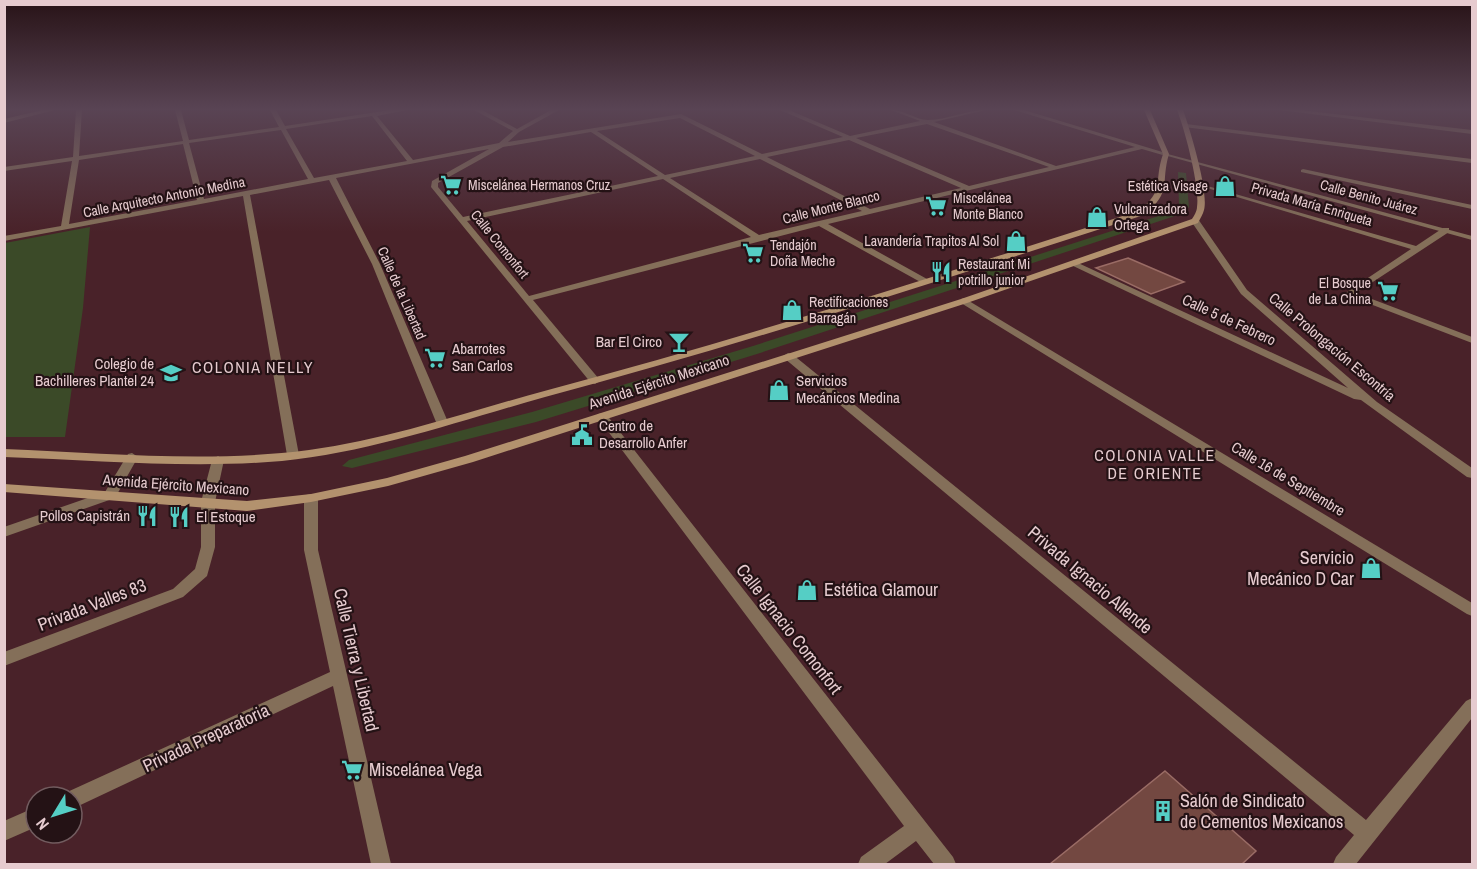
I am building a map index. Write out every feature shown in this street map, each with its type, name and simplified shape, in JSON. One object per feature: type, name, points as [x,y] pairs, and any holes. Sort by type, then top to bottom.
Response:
[{"type":"main road","points":[[1193,151],[1201,208],[1195,221]]},
{"type":"main road","name":"Avenida Ejército Mexicano","points":[[4,453],[218,460],[293,455],[353,445],[595,381],[1141,213],[1155,203],[1161,193],[1160,168],[1166,154]]},
{"type":"main road","name":"Avenida Ejército Mexicano","points":[[4,488],[247,506],[310,498],[418,473],[602,417],[964,301],[1195,221]]},
{"type":"street","points":[[65,227],[77,151]]},
{"type":"street","points":[[4,169],[131,151]]},
{"type":"street","points":[[189,151],[201,202]]},
{"type":"street","points":[[296,151],[312,181]]},
{"type":"street","points":[[402,151],[412,163]]},
{"type":"street","name":"Calle Arquitecto Antonio Medina","points":[[4,239],[474,151]]},
{"type":"street","name":"Calle Comonfort","points":[[491,151],[434,182],[435,187],[595,381]]},
{"type":"street","points":[[621,151],[758,238]]},
{"type":"street","name":"Calle Arquitecto Antonio Medina","points":[[747,151],[759,157]]},
{"type":"street","points":[[463,219],[788,151]]},
{"type":"street","points":[[881,151],[968,188]]},
{"type":"street","points":[[1010,151],[1056,167]]},
{"type":"street","name":"Calle Monte Blanco","points":[[527,299],[758,238],[1128,151]]},
{"type":"street","name":"Calle Benito Juárez","points":[[1155,151],[1473,238]]},
{"type":"street","points":[[1393,151],[1473,160]]},
{"type":"street","points":[[759,157],[870,212]]},
{"type":"street","points":[[1303,171],[1473,207]]},
{"type":"street","name":"Calle de la Libertad","points":[[332,178],[376,264],[442,422]]},
{"type":"street","name":"Privada María Enriqueta","points":[[1199,184],[1418,249]]},
{"type":"street","points":[[246,194],[293,455]]},
{"type":"street","name":"Calle Prolongación Escontría","points":[[1195,221],[1244,292],[1373,404],[1473,474]]},
{"type":"street","points":[[822,224],[924,281]]},
{"type":"street","points":[[1446,230],[1349,294],[1473,340]]},
{"type":"street","name":"Calle 5 de Febrero","points":[[1073,264],[1373,404]]},
{"type":"street","name":"Calle 16 de Septiembre","points":[[964,301],[1473,610]]},
{"type":"street","name":"Privada Ignacio Allende","points":[[788,356],[1366,833]]},
{"type":"street","name":"Calle Ignacio Comonfort","points":[[602,417],[946,864]]},
{"type":"street","points":[[4,532],[110,495],[132,457]]},
{"type":"street","points":[[208,502],[218,460]]},
{"type":"street","name":"Calle Tierra y Libertad","points":[[310,498],[311,550],[381,864]]},
{"type":"street","name":"Privada Valles 83","points":[[4,659],[178,593],[202,572],[208,547],[208,502]]},
{"type":"street","name":"Privada Preparatoria","points":[[84,794],[340,675]]},
{"type":"street","points":[[1343,864],[1366,833],[1473,706]]},
{"type":"street","points":[[4,831],[24,822]]},
{"type":"street","points":[[868,864],[918,828]]},
{"type":"green space","points":[[1178,172],[1186,173],[1189,207],[1181,214],[757,354],[536,422],[352,468],[342,466],[349,460],[532,412],[753,346],[1171,212],[1179,205]]},
{"type":"green space","points":[[90,227],[83,308],[65,437],[5,437],[5,243]]},
{"type":"building","points":[[1128,258],[1184,282],[1151,294],[1096,268]]},
{"type":"building","name":"Salón de Sindicato de Cementos Mexicanos","points":[[1165,771],[1256,851],[1242,864],[1050,864]]},
{"type":"place","name":"Miscelánea Hermanos Cruz","points":[[451,185]]},
{"type":"place","name":"Estética Visage","points":[[1225,186]]},
{"type":"place","name":"Miscelánea Monte Blanco","points":[[936,206]]},
{"type":"place","name":"Vulcanizadora Ortega","points":[[1097,217]]},
{"type":"place","name":"Lavandería Trapitos Al Sol","points":[[1016,241]]},
{"type":"place","name":"Tendajón Doña Meche","points":[[753,253]]},
{"type":"place","name":"Restaurant Mi potrillo junior","points":[[941,272]]},
{"type":"place","name":"El Bosque de La China","points":[[1388,291]]},
{"type":"place","name":"Rectificaciones Barragán","points":[[792,310]]},
{"type":"place","name":"Bar El Circo","points":[[679,342]]},
{"type":"place","name":"Abarrotes San Carlos","points":[[435,358]]},
{"type":"place","name":"Colegio de Bachilleres Plantel 24","points":[[171,373]]},
{"type":"place","name":"Servicios Mecánicos Medina","points":[[779,390]]},
{"type":"place","name":"Centro de Desarrollo Anfer","points":[[582,435]]},
{"type":"place","name":"Pollos Capistrán","points":[[147,516]]},
{"type":"place","name":"El Estoque","points":[[179,517]]},
{"type":"place","name":"Servicio Mecánico D Car","points":[[1371,568]]},
{"type":"place","name":"Estética Glamour","points":[[807,590]]},
{"type":"place","name":"Miscelánea Vega","points":[[352,770]]},
{"type":"place","name":"Salón de Sindicato de Cementos Mexicanos","points":[[1163,811]]},
{"type":"district","name":"COLONIA NELLY","points":[[253,367]]},
{"type":"district","name":"COLONIA VALLE DE ORIENTE","points":[[1155,464]]}]
